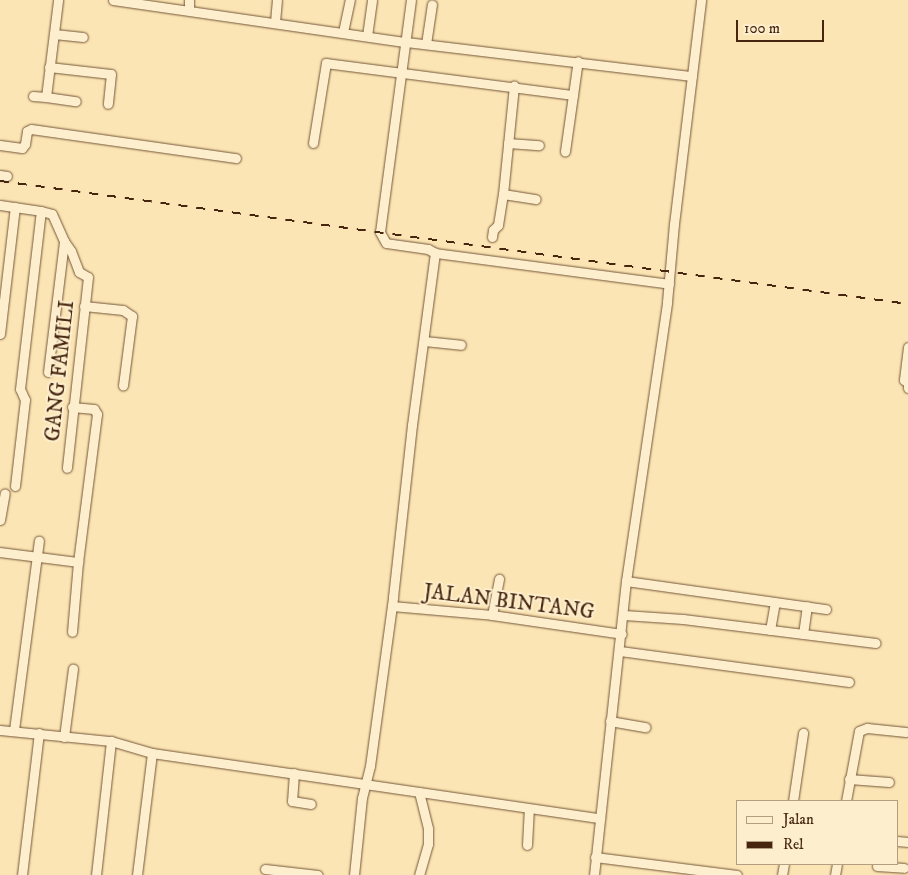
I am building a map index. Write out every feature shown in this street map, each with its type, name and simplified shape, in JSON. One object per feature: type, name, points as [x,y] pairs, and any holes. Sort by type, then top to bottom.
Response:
[{"type":"street","points":[[46,97],[58,0]]},
{"type":"street","points":[[112,0],[406,42],[692,76]]},
{"type":"street","points":[[189,0],[189,10]]},
{"type":"street","points":[[275,22],[277,0]]},
{"type":"street","points":[[342,32],[350,0]]},
{"type":"street","points":[[367,36],[372,0]]},
{"type":"street","points":[[411,0],[381,237],[391,244],[428,249],[435,253],[669,284]]},
{"type":"street","points":[[594,875],[610,721],[622,634],[626,581],[669,284],[701,0]]},
{"type":"street","points":[[426,44],[432,4]]},
{"type":"street","points":[[54,34],[83,37]]},
{"type":"street","points":[[565,151],[578,61]]},
{"type":"street","points":[[313,143],[326,63],[573,94]]},
{"type":"street","points":[[49,67],[111,74],[108,104]]},
{"type":"street","points":[[492,237],[492,231],[498,225],[503,194],[514,86]]},
{"type":"street","points":[[34,96],[76,101]]},
{"type":"street","points":[[0,145],[22,148],[25,144],[27,131],[31,129],[110,138],[236,158]]},
{"type":"street","points":[[508,142],[539,145]]},
{"type":"street","points":[[503,194],[536,199]]},
{"type":"street","points":[[0,205],[52,214],[64,241],[48,372]]},
{"type":"street","points":[[0,334],[15,207]]},
{"type":"street","points":[[15,486],[25,400],[20,389],[41,211]]},
{"type":"street","name":"GANG FAMILI","points":[[64,241],[72,251],[79,272],[88,278],[72,407],[67,468]]},
{"type":"street","points":[[354,875],[365,783],[370,766],[392,606],[412,424],[435,253]]},
{"type":"street","points":[[84,306],[123,310],[132,316],[123,385]]},
{"type":"street","points":[[424,341],[461,345]]},
{"type":"street","points":[[907,351],[904,380],[908,383],[908,388]]},
{"type":"street","points":[[72,407],[94,410],[97,414],[78,562],[72,632]]},
{"type":"street","points":[[0,520],[5,493]]},
{"type":"street","points":[[14,730],[39,540]]},
{"type":"street","points":[[0,552],[78,562]]},
{"type":"street","points":[[492,615],[499,579]]},
{"type":"street","points":[[626,581],[826,609]]},
{"type":"street","points":[[770,630],[775,602]]},
{"type":"street","name":"JALAN BINTANG","points":[[392,606],[492,615],[622,634]]},
{"type":"street","points":[[803,634],[807,606]]},
{"type":"street","points":[[624,615],[684,619],[876,643]]},
{"type":"street","points":[[620,651],[849,682]]},
{"type":"street","points":[[64,737],[74,668]]},
{"type":"street","points":[[610,721],[645,726]]},
{"type":"street","points":[[846,800],[857,735],[861,729],[906,732]]},
{"type":"street","points":[[0,730],[111,740],[152,753],[600,818]]},
{"type":"street","points":[[793,800],[803,732]]},
{"type":"street","points":[[22,875],[39,733]]},
{"type":"street","points":[[96,875],[111,740]]},
{"type":"street","points":[[137,875],[152,753]]},
{"type":"street","points":[[294,773],[292,801],[311,804]]},
{"type":"street","points":[[849,779],[888,782]]},
{"type":"street","points":[[419,792],[428,829],[428,844],[419,875]]},
{"type":"street","points":[[527,845],[529,809]]},
{"type":"street","points":[[595,857],[737,875]]},
{"type":"street","points":[[877,868],[904,868]]},
{"type":"street","points":[[265,869],[318,875]]},
{"type":"railway","points":[[0,181],[908,304]]}]
